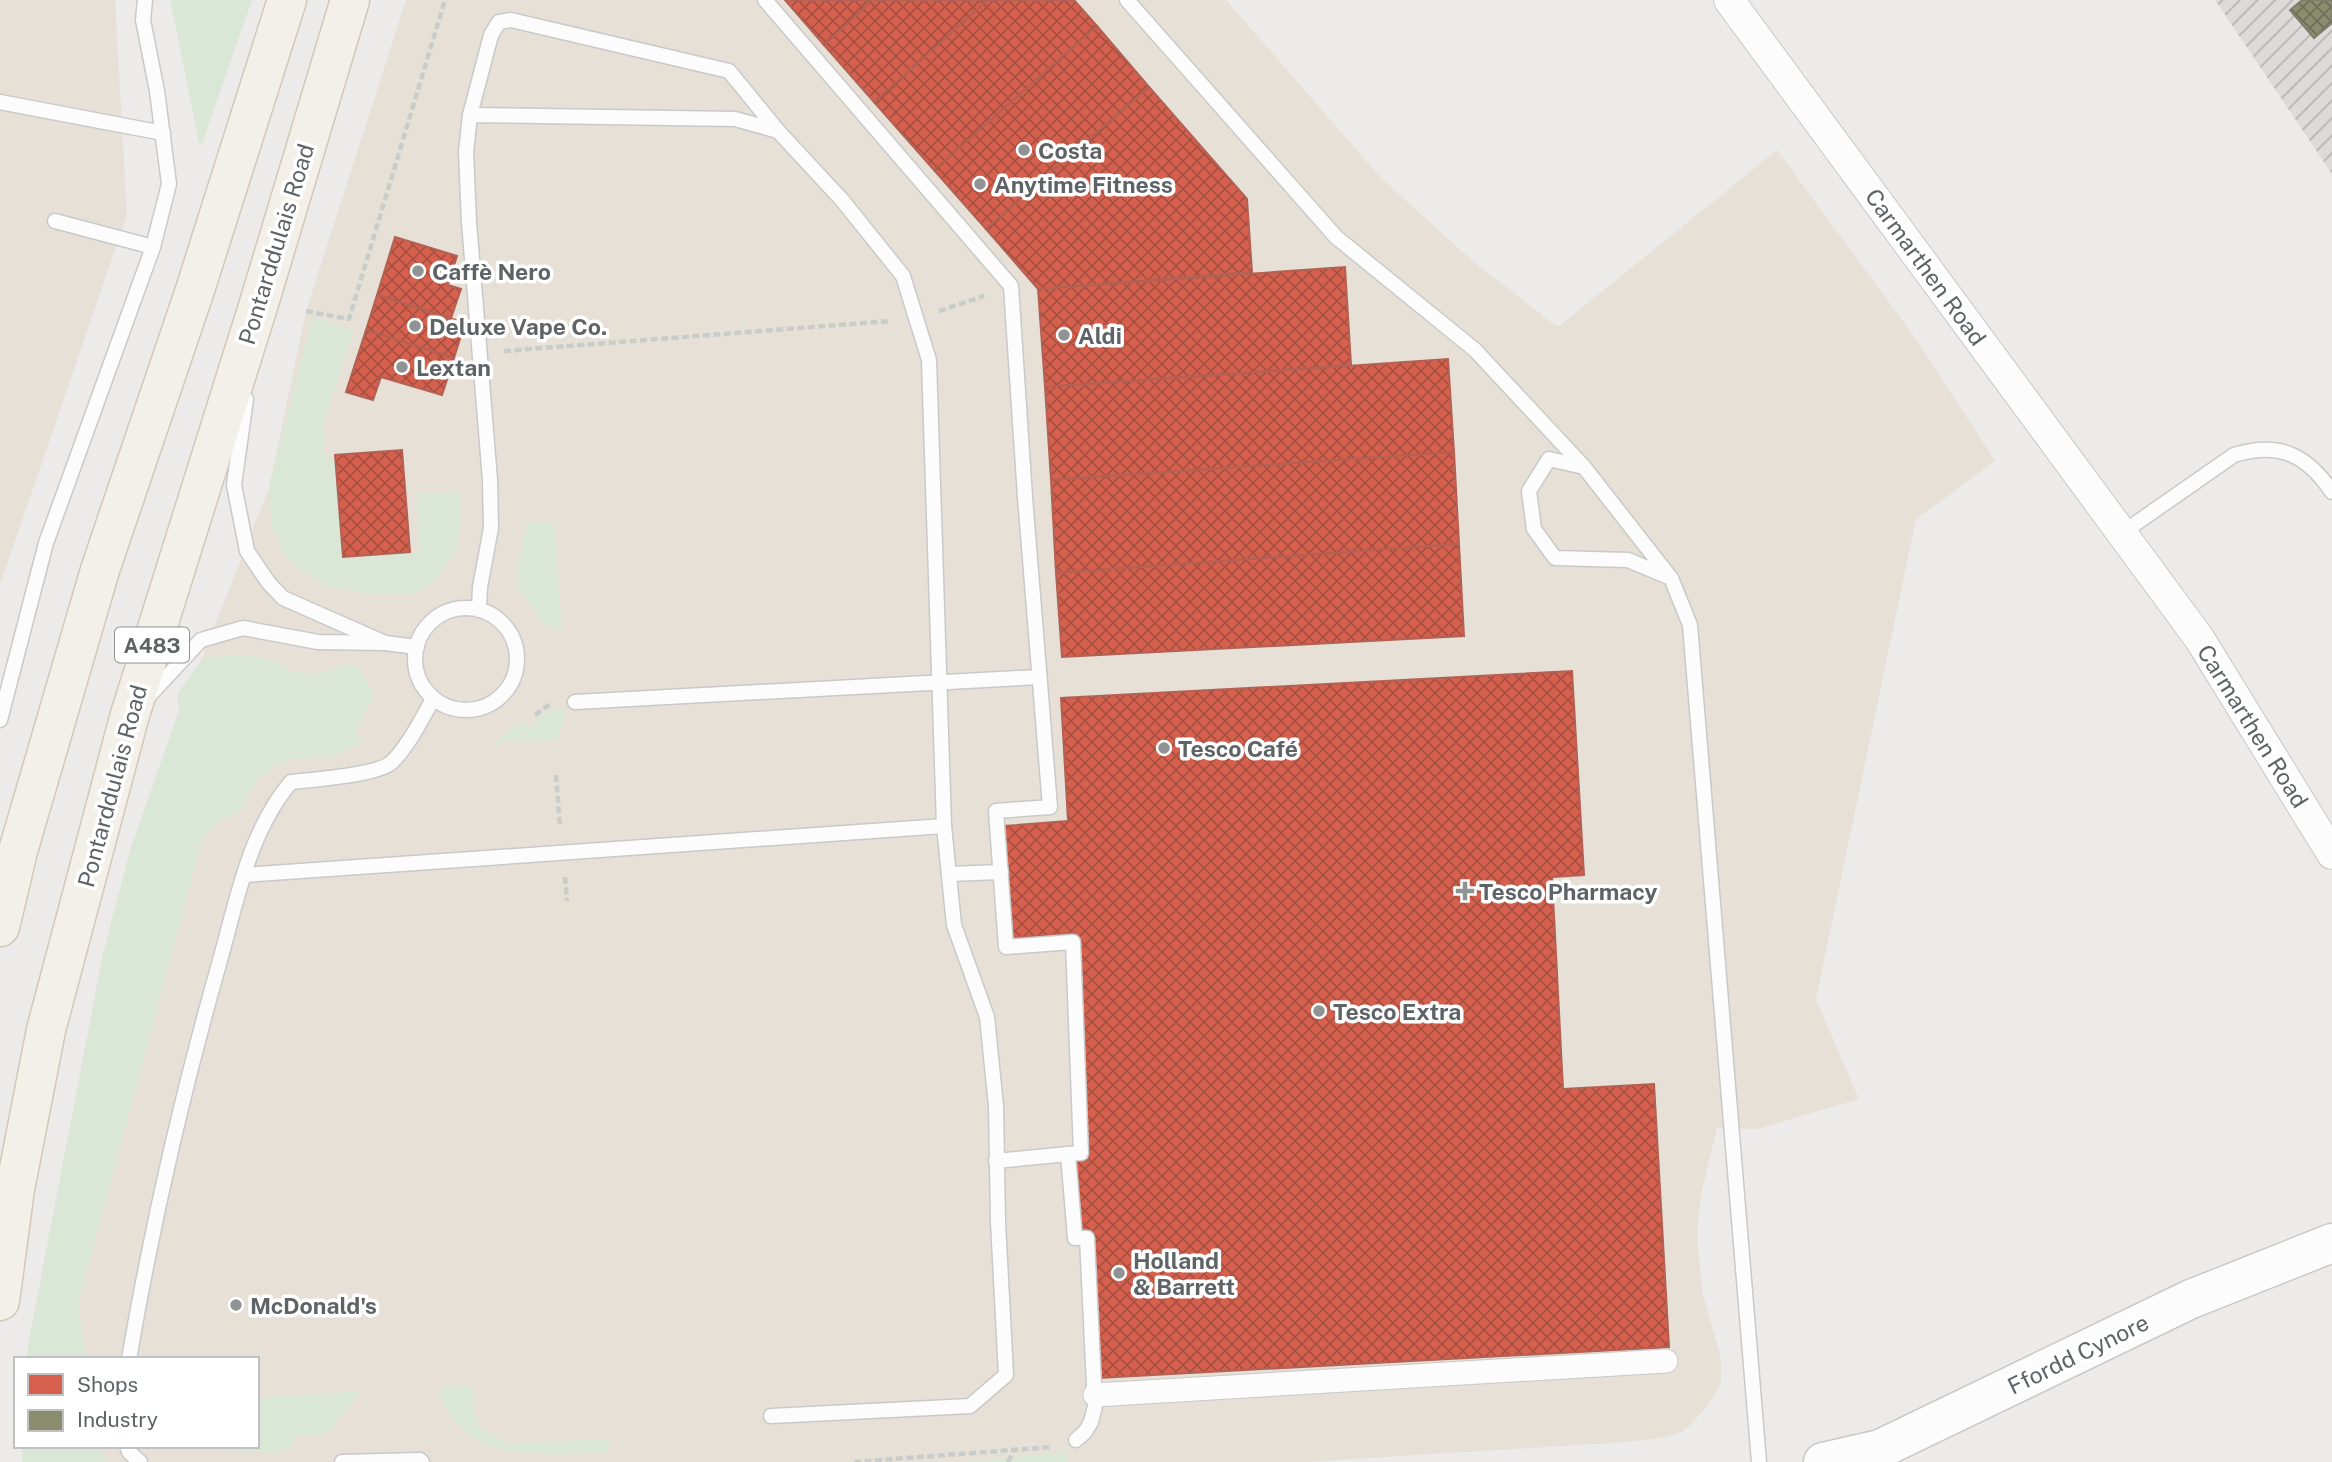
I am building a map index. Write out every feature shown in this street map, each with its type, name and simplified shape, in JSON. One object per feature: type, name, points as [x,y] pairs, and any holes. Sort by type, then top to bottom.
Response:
[{"type":"main road","name":"A483","points":[[0,927],[18,851],[100,570],[195,290],[287,0]]},
{"type":"main road","name":"Pontarddulais Road","points":[[0,1301],[15,1189],[46,1030],[130,718],[350,0]]},
{"type":"main road","name":"Ffordd Cynore","points":[[1823,1462],[1880,1450],[2191,1299],[2332,1243]]},
{"type":"street","name":"Carmarthen Road","points":[[1729,0],[2199,638],[2332,854]]},
{"type":"street","points":[[1095,1395],[1666,1361]]},
{"type":"lane","points":[[0,720],[46,543],[153,247],[169,184],[143,20],[145,0]]},
{"type":"lane","points":[[765,0],[1011,286],[1050,807],[996,811],[1006,947],[1073,942],[1081,1153],[996,1161]]},
{"type":"lane","points":[[1127,0],[1336,237],[1475,350],[1584,467],[1671,578],[1690,625],[1759,1462]]},
{"type":"lane","points":[[479,610],[480,587],[491,528],[490,480],[481,394],[466,152],[470,115],[491,34],[499,22],[511,20],[729,71],[778,131],[842,200],[903,276],[929,360],[944,826],[954,925],[987,1017],[996,1106],[1006,1375],[970,1406],[771,1416]]},
{"type":"lane","points":[[0,102],[163,134]]},
{"type":"lane","points":[[470,115],[735,119],[778,131]]},
{"type":"lane","points":[[55,221],[153,247]]},
{"type":"lane","points":[[260,300],[234,485],[247,551],[268,582],[283,598],[385,643]]},
{"type":"lane","points":[[2122,533],[2235,455],[2251,450],[2285,452],[2299,458],[2322,477],[2332,492]]},
{"type":"lane","points":[[1584,467],[1549,459],[1529,491],[1534,529],[1555,558],[1628,560],[1671,578]]},
{"type":"lane","points":[[479,610],[494,617],[507,628],[515,643],[515,675],[508,690],[481,709],[448,708],[433,699],[422,686],[416,669],[417,647],[420,636],[431,622],[445,612],[479,610]]},
{"type":"lane","points":[[130,718],[201,639],[243,628],[318,642],[385,643],[417,647]]},
{"type":"lane","points":[[575,702],[1039,677]]},
{"type":"lane","points":[[129,1357],[144,1267],[188,1073],[259,830],[291,782],[365,772],[390,765],[433,699]]},
{"type":"lane","points":[[244,875],[944,826]]},
{"type":"lane","points":[[949,874],[1001,872]]},
{"type":"lane","points":[[1068,1154],[1075,1238],[1087,1238],[1095,1395],[1091,1422],[1076,1440]]},
{"type":"lane","points":[[128,1448],[139,1462]]},
{"type":"lane","points":[[342,1462],[422,1462]]},
{"type":"path","points":[[306,311],[349,319],[445,0]]},
{"type":"path","points":[[480,352],[916,318],[1011,286]]},
{"type":"path","points":[[854,1462],[1014,1451],[1064,1445],[1076,1440]]},
{"type":"path","points":[[1008,1462],[1014,1451]]},
{"type":"shaded area","points":[[0,0],[115,0],[127,215],[0,585]]},
{"type":"shaded area","points":[[406,0],[1226,0],[1381,178],[1476,264],[1558,327],[1777,150],[1916,339],[1995,461],[1916,519],[1816,999],[1859,1099],[1758,1129],[1717,1128],[1701,1195],[1698,1220],[1703,1295],[1721,1359],[1721,1382],[1709,1404],[1682,1432],[1667,1437],[1627,1442],[1306,1462],[22,1462],[23,1448],[259,1448],[259,1357],[27,1357],[103,954],[131,848],[167,746],[269,488],[306,311]]},
{"type":"shaded area","points":[[2215,0],[2332,0],[2332,174]]},
{"type":"green space","points":[[170,0],[252,0],[202,144],[199,143]]},
{"type":"green space","points":[[312,317],[354,330],[323,425],[324,456],[335,455],[343,557],[419,552],[417,494],[460,492],[461,526],[455,553],[438,577],[417,593],[371,594],[328,587],[292,564],[284,554],[272,527],[269,488]]},
{"type":"green space","points":[[554,523],[562,631],[547,625],[538,617],[519,590],[517,582],[526,524]]},
{"type":"green space","points":[[243,655],[276,661],[293,672],[317,674],[345,665],[356,666],[369,685],[373,698],[355,734],[363,741],[336,756],[293,760],[274,765],[267,774],[256,779],[241,810],[217,823],[203,837],[78,1304],[85,1350],[89,1357],[27,1357],[103,954],[131,848],[179,710],[177,694],[198,665],[208,657]]},
{"type":"green space","points":[[553,710],[565,710],[559,736],[555,740],[505,742],[495,747],[503,735],[523,721],[535,727],[536,719]]},
{"type":"green space","points":[[472,1385],[474,1411],[479,1427],[507,1443],[609,1439],[610,1446],[607,1452],[545,1454],[503,1450],[484,1444],[454,1421],[441,1397],[440,1387]]},
{"type":"green space","points":[[360,1391],[329,1432],[319,1436],[299,1435],[289,1447],[277,1453],[207,1448],[259,1448],[259,1398]]},
{"type":"green space","points":[[23,1448],[102,1448],[106,1462],[22,1462]]},
{"type":"green space","points":[[1065,1452],[1068,1462],[962,1462]]},
{"type":"building: Shops","points":[[785,0],[873,0],[824,45]]},
{"type":"building: Shops","points":[[873,0],[988,0],[874,102],[824,45]]},
{"type":"building: Shops","points":[[988,0],[1074,0],[1097,26],[934,170],[874,102]]},
{"type":"building: Shops","points":[[1097,26],[1149,87],[986,229],[934,170]]},
{"type":"building: Shops","points":[[1149,87],[1247,199],[1252,272],[1038,289],[986,229]]},
{"type":"building: Shops","name":"Caffè Nero","points":[[395,237],[457,256],[448,285],[461,289],[451,318],[377,295]]},
{"type":"building: Shops","points":[[1345,267],[1351,365],[1045,387],[1038,289]]},
{"type":"building: Shops","name":"Deluxe Vape Co.","points":[[377,295],[465,323],[454,358],[366,330]]},
{"type":"building: Shops","name":"Lextan","points":[[366,330],[454,358],[442,395],[381,377],[373,400],[346,392]]},
{"type":"building: Shops","points":[[1448,359],[1454,452],[1051,480],[1045,387]]},
{"type":"building: Shops","points":[[402,450],[410,552],[343,557],[335,455]]},
{"type":"building: Shops","points":[[1454,452],[1459,544],[1056,573],[1051,480]]},
{"type":"building: Shops","points":[[1459,544],[1464,636],[1062,657],[1056,573]]},
{"type":"building: Shops","name":"Tesco Extra","points":[[1572,671],[1584,875],[1552,877],[1563,1089],[1654,1084],[1669,1347],[1099,1378],[1091,1232],[1079,1235],[1074,1160],[1089,1160],[1075,933],[1013,938],[1004,826],[1068,821],[1061,698]]},
{"type":"building: Industry","points":[[2302,0],[2332,0],[2332,23],[2314,38],[2290,10]]},
{"type":"place","name":"Costa","points":[[1024,150]]},
{"type":"place","name":"Anytime Fitness","points":[[980,184]]},
{"type":"place","name":"Caffè Nero","points":[[418,271]]},
{"type":"place","name":"Deluxe Vape Co.","points":[[415,326]]},
{"type":"place","name":"Aldi","points":[[1064,335]]},
{"type":"place","name":"Lextan","points":[[402,367]]},
{"type":"place","name":"Tesco Café","points":[[1164,748]]},
{"type":"place","name":"Tesco Pharmacy","points":[[1465,891]]},
{"type":"place","name":"Tesco Extra","points":[[1319,1011]]},
{"type":"place","name":"Holland & Barrett","points":[[1119,1273]]},
{"type":"place","name":"McDonald's","points":[[236,1305]]}]
